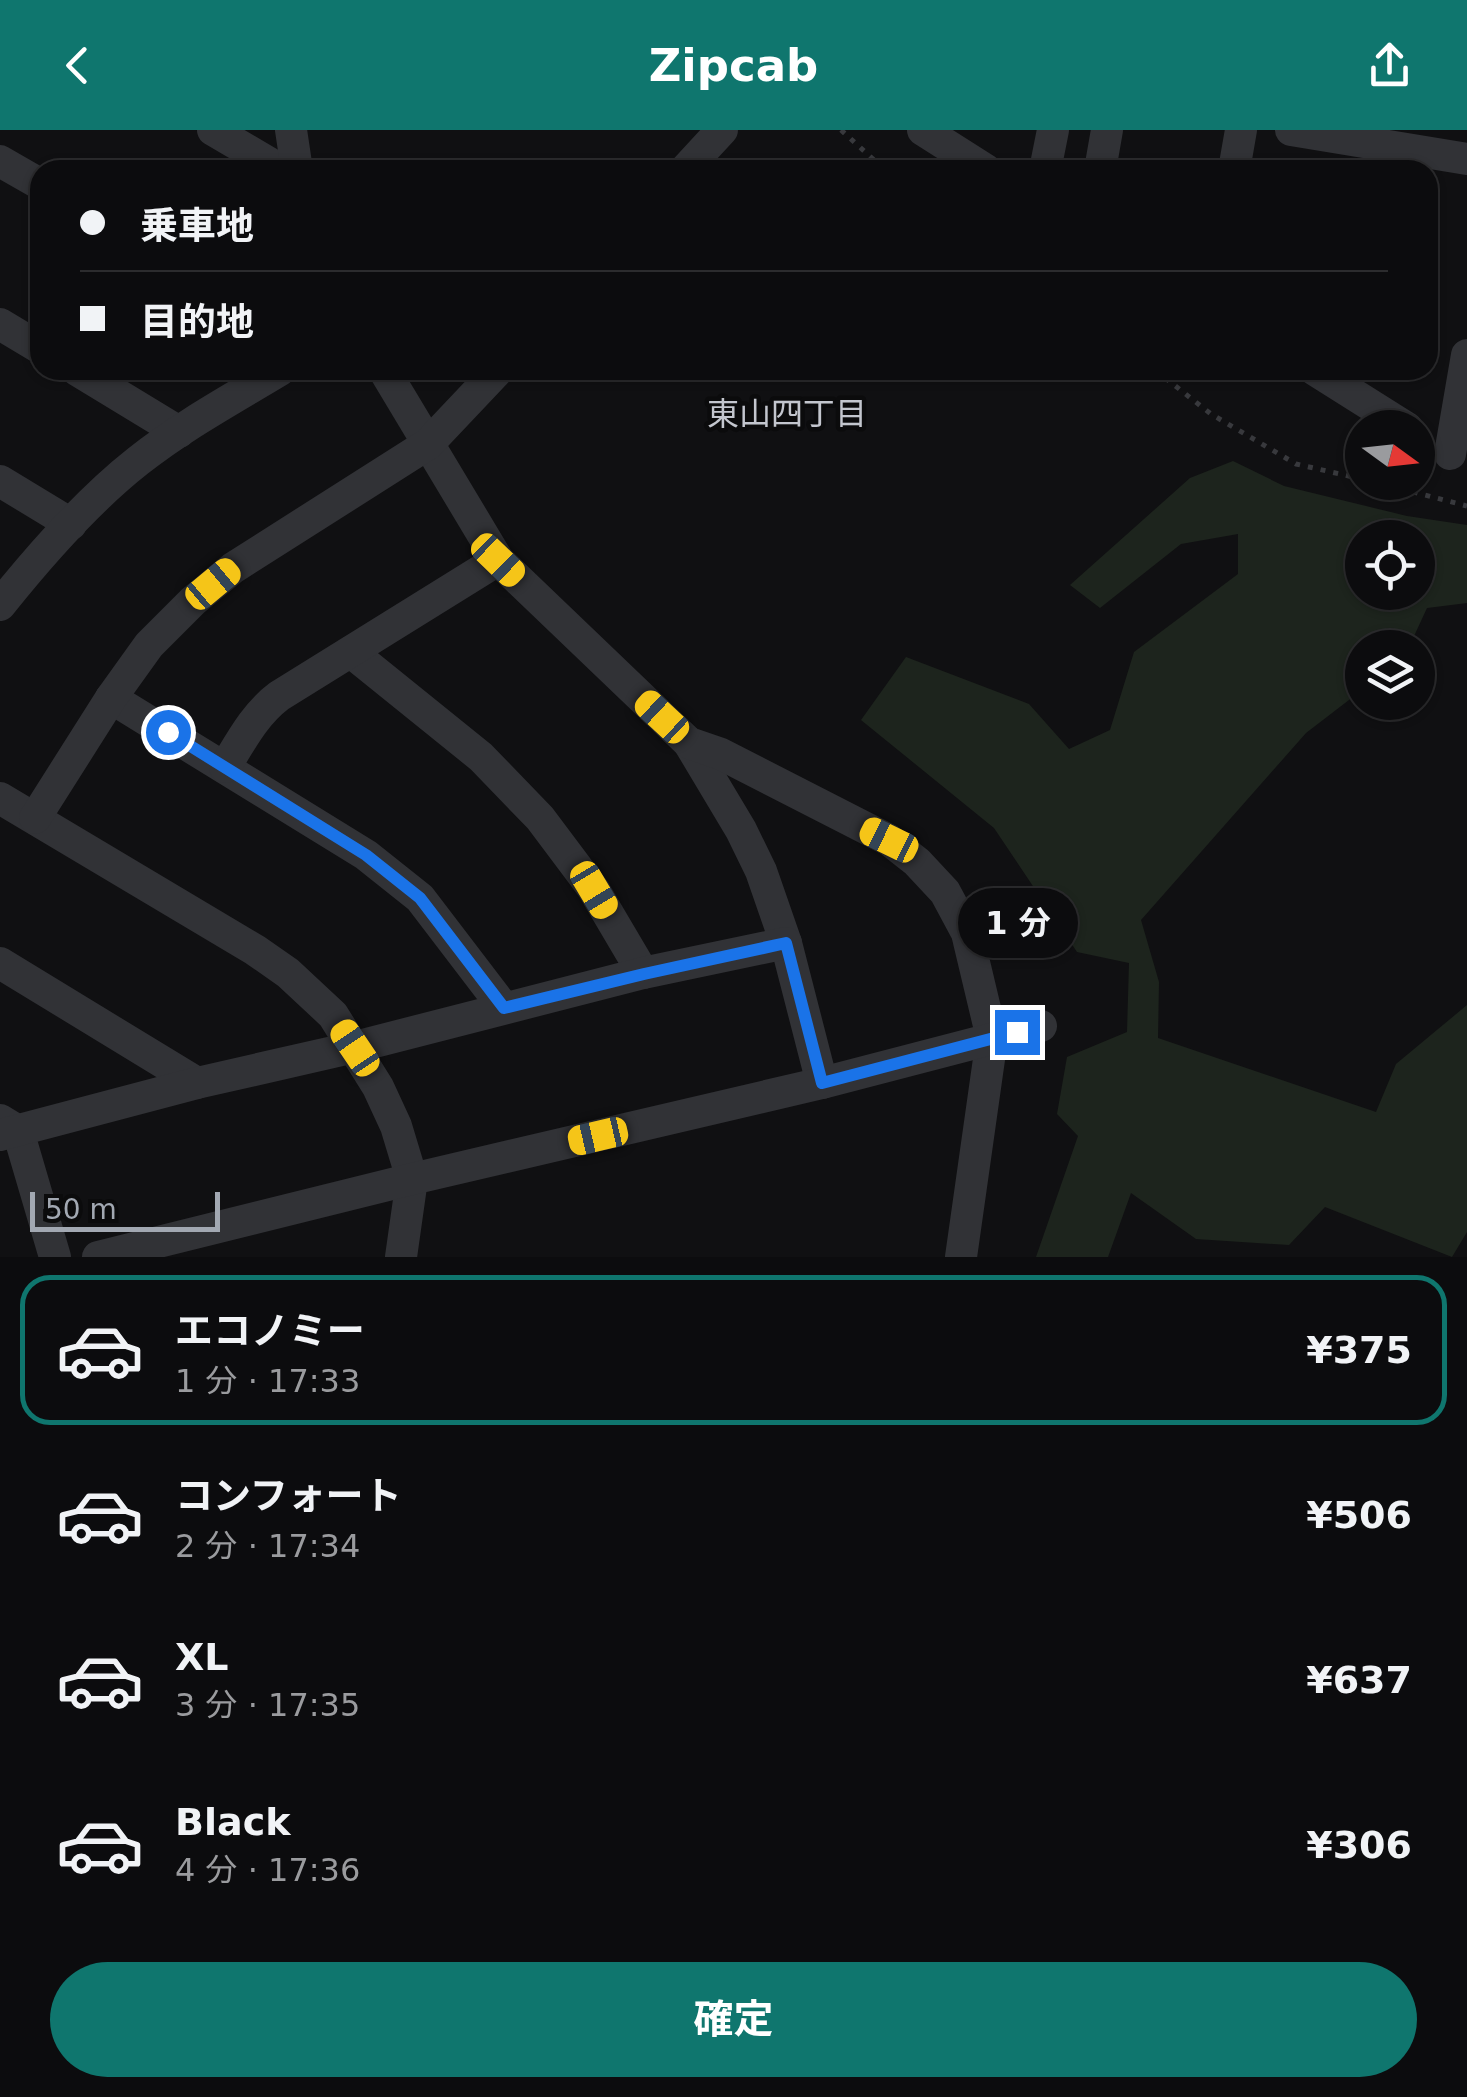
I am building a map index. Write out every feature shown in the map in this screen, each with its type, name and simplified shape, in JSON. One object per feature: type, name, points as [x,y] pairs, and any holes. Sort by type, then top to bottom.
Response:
[{"type":"street","points":[[213,130],[264,160]]},
{"type":"street","points":[[291,130],[296,160]]},
{"type":"street","points":[[694,160],[722,130]]},
{"type":"street","points":[[923,130],[970,160]]},
{"type":"street","points":[[1047,160],[1053,130]]},
{"type":"street","points":[[1102,160],[1106,130]]},
{"type":"street","points":[[1236,160],[1241,130]]},
{"type":"street","points":[[1291,130],[1370,148],[1467,159]]},
{"type":"street","points":[[0,161],[30,178]]},
{"type":"street","points":[[0,324],[30,342]]},
{"type":"street","points":[[1435,444],[1459,459],[1467,355]]},
{"type":"street","points":[[93,380],[179,432]]},
{"type":"street","points":[[0,606],[32,564],[137,461],[264,380]]},
{"type":"street","points":[[390,380],[498,560],[689,743],[754,857],[786,943],[822,1083]]},
{"type":"street","points":[[34,818],[149,644],[233,568],[428,444],[489,380]]},
{"type":"street","points":[[1336,380],[1380,410]]},
{"type":"street","points":[[0,482],[71,524]]},
{"type":"street","points":[[225,767],[267,706],[498,560]]},
{"type":"street","points":[[352,652],[481,758],[540,818],[594,890],[644,974]]},
{"type":"street","points":[[111,698],[366,855],[420,898],[504,1008]]},
{"type":"street","points":[[689,743],[721,754],[889,840],[945,892],[967,933],[992,1038],[962,1257]]},
{"type":"street","points":[[0,798],[255,950],[288,972],[333,1015],[378,1087],[396,1126],[412,1179],[402,1257]]},
{"type":"street","points":[[55,1257],[6,1129],[786,943]]},
{"type":"street","points":[[0,963],[197,1083]]},
{"type":"street","points":[[98,1257],[822,1083],[1041,1026]]},
{"type":"path","points":[[842,130],[874,160]]},
{"type":"path","points":[[1168,380],[1210,414],[1296,464],[1345,476]]},
{"type":"path","points":[[1435,498],[1467,506]]},
{"type":"shaded area","points":[[1233,461],[1284,486],[1434,520],[1345,520],[1345,610],[1426,610],[1417,630],[1345,630],[1345,703],[1306,733],[1141,920],[1159,982],[1158,1038],[1376,1112],[1396,1064],[1467,1005],[1467,1232],[1452,1257],[1325,1207],[1289,1245],[1196,1239],[1131,1193],[1108,1257],[1036,1257],[1078,1136],[1057,1114],[1067,1057],[1127,1032],[1129,963],[1077,952],[994,828],[861,720],[906,657],[1029,704],[1069,749],[1110,730],[1134,652],[1238,574],[1238,534],[1181,544],[1100,608],[1070,585],[1190,478]]},
{"type":"shaded area","points":[[1435,520],[1467,525],[1467,603],[1435,607]]},
{"type":"district","name":"東山四丁目","points":[[787,414]]},
{"type":"route","points":[[168,732],[393,875],[420,898],[504,1008],[786,943],[822,1083],[1017,1032]]}]
